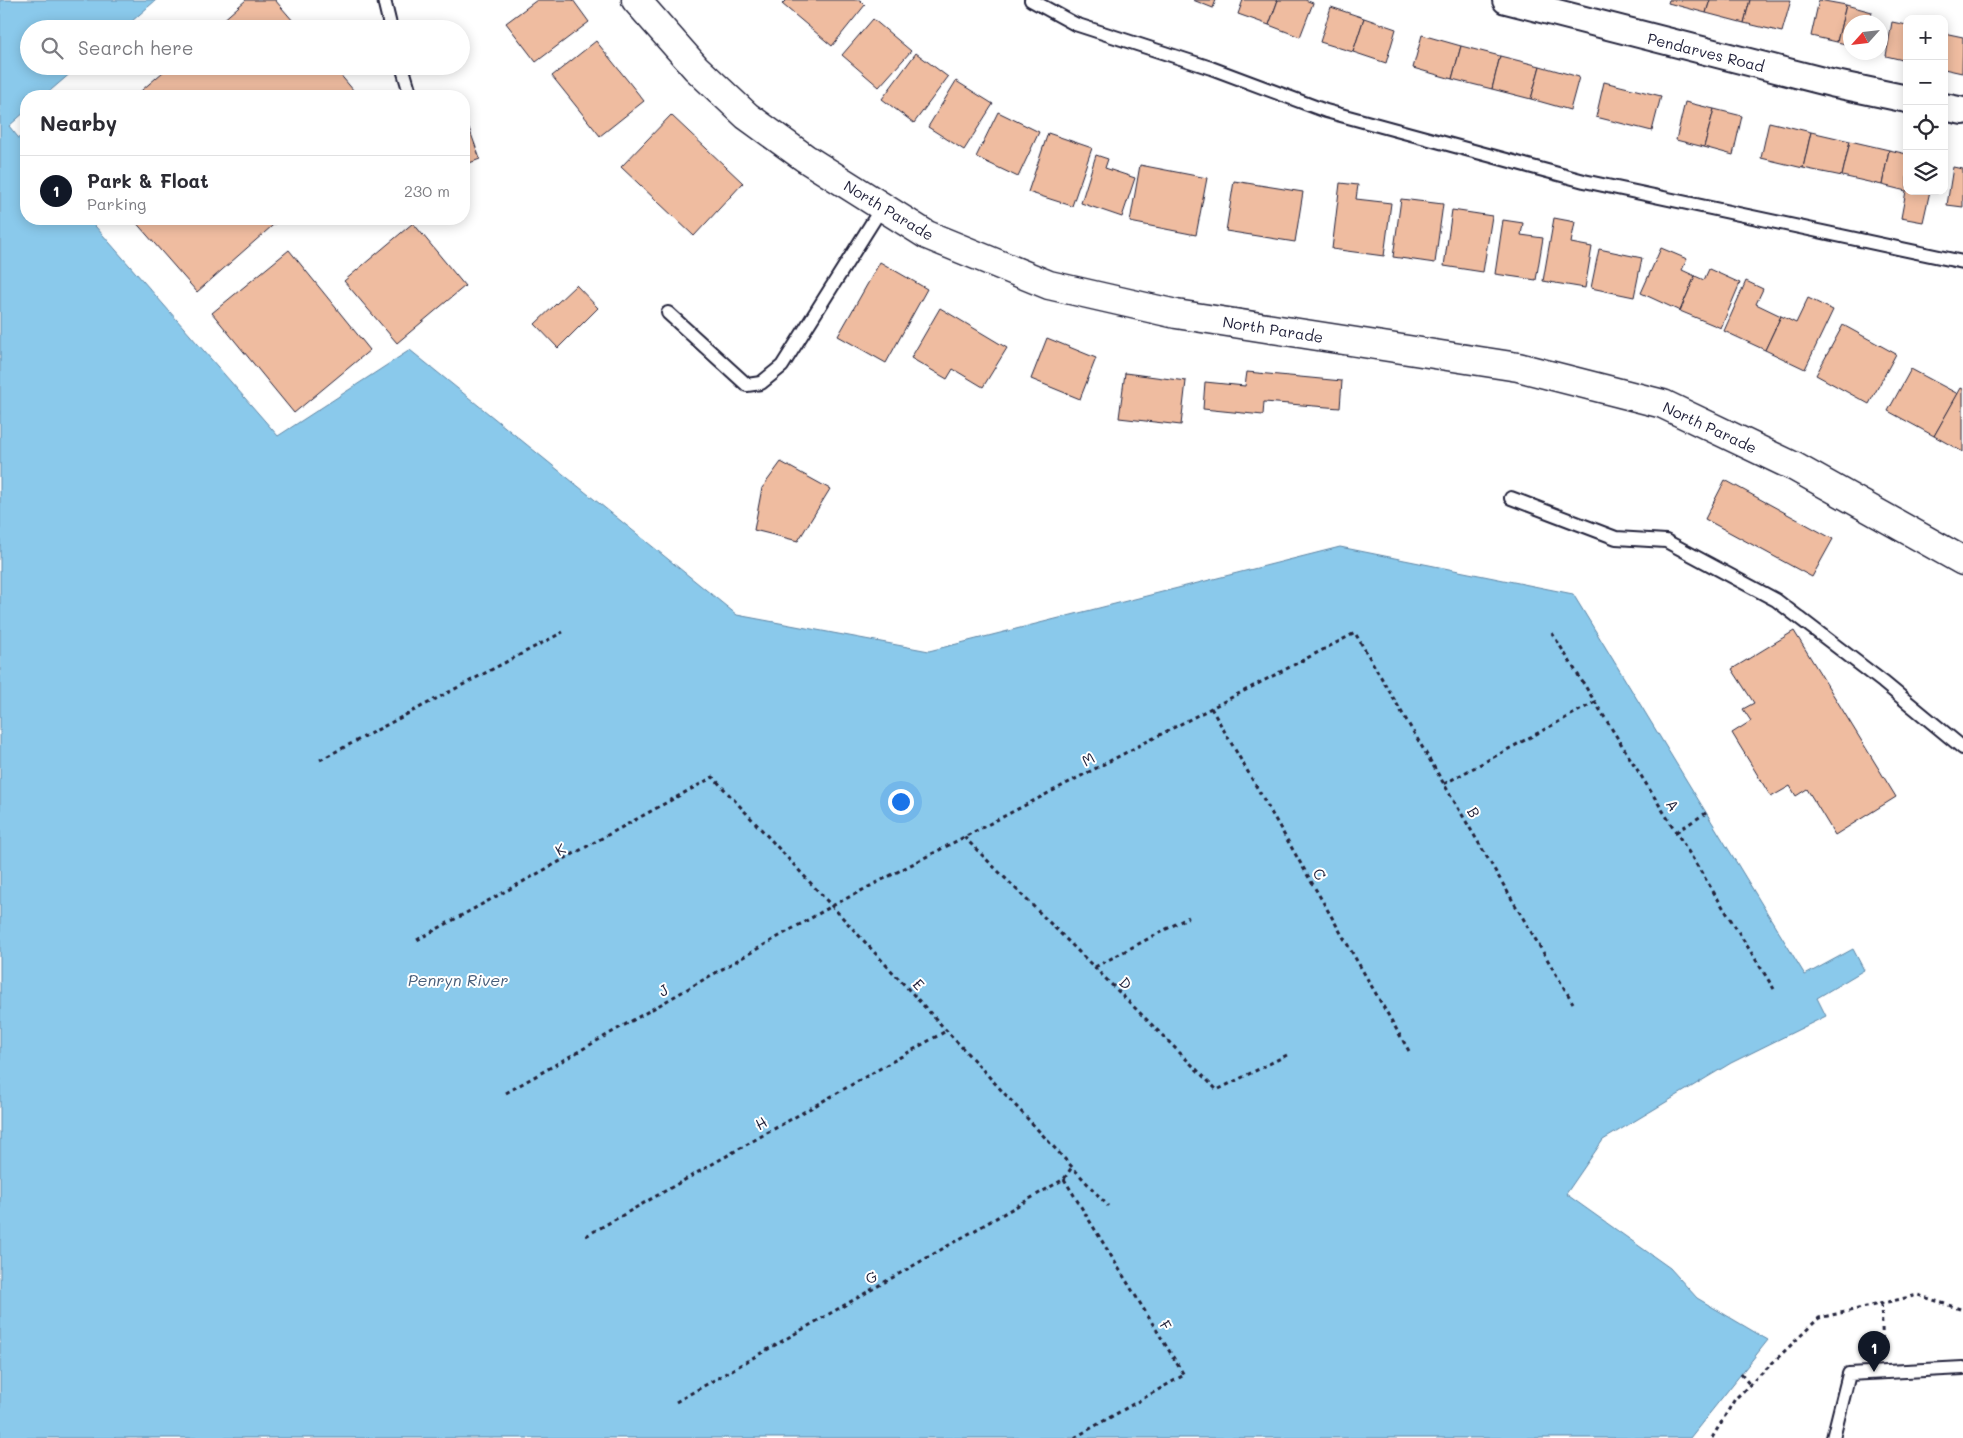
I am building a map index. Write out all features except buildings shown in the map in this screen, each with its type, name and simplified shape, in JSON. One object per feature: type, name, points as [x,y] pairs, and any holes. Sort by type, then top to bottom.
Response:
[{"type":"street","name":"North Parade","points":[[636,0],[696,68],[747,116],[805,158],[926,235],[1049,285],[1176,314],[1518,367],[1663,404],[1795,467],[1963,561]]},
{"type":"street","name":"Pendarves Road","points":[[1506,0],[1832,83],[1903,98]]},
{"type":"street","points":[[1948,108],[1963,111]]},
{"type":"lane","points":[[384,0],[388,20]]},
{"type":"lane","points":[[1031,0],[1075,24],[1211,68],[1326,111],[1584,181],[1963,262]]},
{"type":"lane","points":[[405,75],[410,90]]},
{"type":"lane","points":[[668,313],[747,385],[761,383],[782,366],[882,207]]},
{"type":"lane","points":[[1511,498],[1616,538],[1666,541],[1776,600],[1883,682],[1963,748]]},
{"type":"lane","points":[[1833,1438],[1849,1374],[1963,1368]]},
{"type":"path","points":[[320,760],[563,632]]},
{"type":"path","name":"M","points":[[832,906],[1355,633]]},
{"type":"path","name":"B","points":[[1355,633],[1573,1003]]},
{"type":"path","name":"A","points":[[1552,633],[1774,989]]},
{"type":"path","points":[[1444,784],[1595,702]]},
{"type":"path","name":"C","points":[[1211,708],[1409,1051]]},
{"type":"path","name":"E","points":[[713,777],[1108,1206]]},
{"type":"path","name":"K","points":[[417,940],[713,777]]},
{"type":"path","points":[[1676,832],[1706,813]]},
{"type":"path","name":"D","points":[[964,836],[1217,1090],[1287,1055]]},
{"type":"path","name":"J","points":[[506,1094],[832,906]]},
{"type":"path","points":[[1095,967],[1189,917]]},
{"type":"path","name":"H","points":[[586,1236],[947,1031]]},
{"type":"path","name":"G","points":[[676,1402],[1064,1179],[1072,1167]]},
{"type":"path","name":"F","points":[[1064,1179],[1184,1376],[1074,1438]]},
{"type":"path","points":[[1712,1438],[1735,1399],[1818,1318],[1918,1295],[1963,1310]]},
{"type":"path","points":[[1881,1304],[1884,1372]]},
{"type":"path","points":[[1741,1374],[1750,1385]]},
{"type":"water","name":"Penryn River","points":[[0,0],[156,0],[133,20],[20,20],[20,75],[68,75],[51,90],[20,90],[20,116],[9,126],[20,140],[20,225],[94,225],[278,436],[410,350],[737,615],[929,651],[1340,547],[1573,594],[1805,975],[1853,949],[1864,970],[1817,998],[1826,1016],[1731,1063],[1603,1140],[1566,1194],[1670,1268],[1697,1298],[1768,1340],[1690,1438],[0,1438]]},
{"type":"place","name":"Park & Float","points":[[1874,1372]]}]
